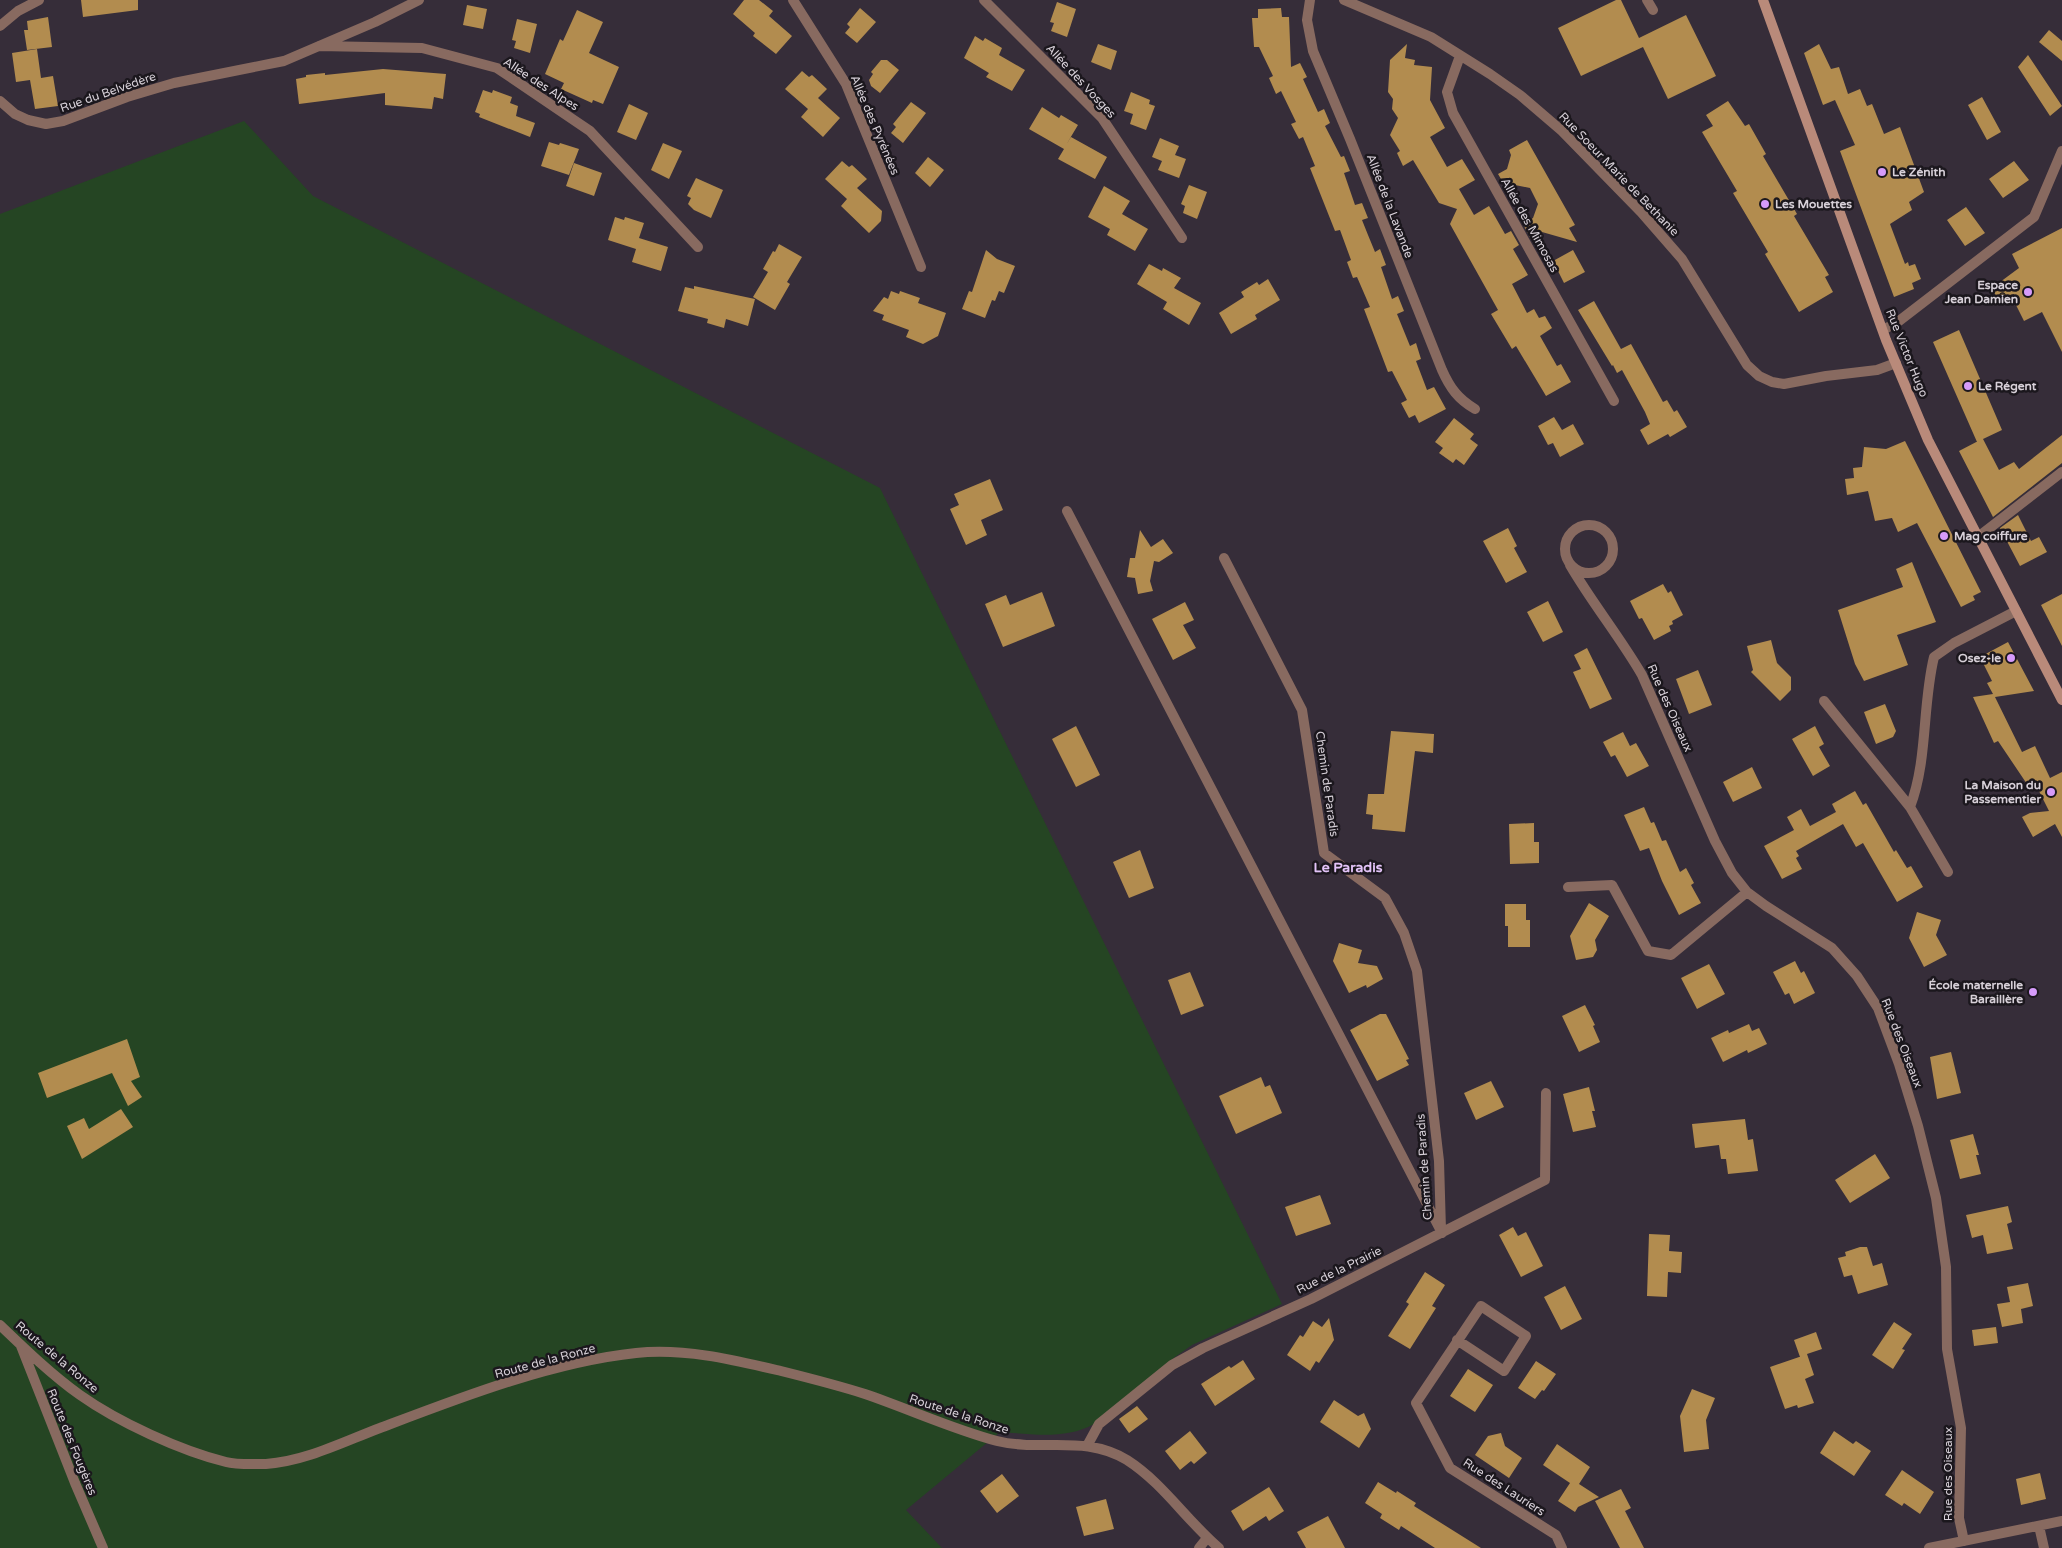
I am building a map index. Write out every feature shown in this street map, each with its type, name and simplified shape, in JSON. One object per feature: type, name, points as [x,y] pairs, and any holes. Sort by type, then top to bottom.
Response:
[{"type":"main road","name":"Rue Victor Hugo","points":[[1763,0],[1883,330],[1928,440],[2062,700]]},
{"type":"street","points":[[0,26],[18,11],[39,0]]},
{"type":"street","points":[[319,46],[419,0]]},
{"type":"street","name":"Allée des Pyrénées","points":[[793,0],[846,84],[921,268]]},
{"type":"street","name":"Allée des Vosges","points":[[984,0],[1102,118],[1182,238]]},
{"type":"street","name":"Allée de la Lavande","points":[[1310,0],[1307,20],[1312,51],[1350,139],[1442,370],[1452,390],[1462,401],[1475,409]]},
{"type":"street","name":"Rue Soeur Marie de Bethanie","points":[[1344,0],[1431,37],[1520,95],[1562,131],[1641,212],[1682,259],[1747,365],[1759,376],[1772,382],[1784,384],[1826,376],[1877,370],[1896,363]]},
{"type":"street","points":[[1647,0],[1653,10]]},
{"type":"street","name":"Rue du Belvédère","points":[[0,101],[15,114],[28,120],[46,124],[63,122],[127,96],[284,61],[319,46]]},
{"type":"street","name":"Allée des Alpes","points":[[319,46],[422,48],[497,68],[590,132],[698,248]]},
{"type":"street","name":"Allée des Mimosas","points":[[1460,56],[1448,92],[1453,113],[1614,401]]},
{"type":"street","points":[[1883,330],[1899,320],[2034,217],[2062,151]]},
{"type":"street","points":[[1978,538],[2062,472]]},
{"type":"street","points":[[1067,511],[1442,1233]]},
{"type":"street","points":[[1590,525],[1604,531],[1612,544],[1610,560],[1605,566],[1591,573],[1584,572],[1570,565],[1566,558],[1566,542],[1575,530],[1590,525]]},
{"type":"street","name":"Chemin de Paradis","points":[[1224,558],[1302,710],[1306,725],[1324,853],[1385,898],[1404,933],[1417,972],[1439,1161],[1442,1233]]},
{"type":"street","name":"Rue des Oiseaux","points":[[1570,565],[1586,592],[1642,674],[1715,841],[1732,873],[1747,892],[1832,948],[1858,976],[1878,1008],[1899,1064],[1918,1126],[1936,1198],[1946,1267],[1947,1349],[1962,1428],[1959,1518],[1964,1541]]},
{"type":"street","points":[[1910,807],[1917,787],[1928,681],[1934,657],[1954,643],[2016,611]]},
{"type":"street","points":[[1824,701],[1910,807],[1948,872]]},
{"type":"street","points":[[1568,888],[1612,885],[1648,951],[1671,955],[1747,892]]},
{"type":"street","name":"Rue de la Prairie","points":[[1087,1446],[1099,1424],[1172,1365],[1203,1348],[1311,1299],[1545,1180],[1546,1093]]},
{"type":"street","name":"Rue des Lauriers","points":[[1457,1340],[1504,1371],[1526,1336],[1481,1306],[1457,1340],[1416,1402],[1450,1468],[1556,1535],[1562,1548]]},
{"type":"street","name":"Route de la Ronze","points":[[0,1325],[80,1396],[119,1418],[187,1449],[228,1463],[268,1464],[308,1456],[452,1401],[581,1363],[637,1353],[684,1353],[732,1359],[866,1394],[1000,1442],[1025,1445],[1076,1444],[1101,1449],[1126,1459],[1141,1470],[1219,1548]]},
{"type":"street","name":"Route des Fougères","points":[[21,1345],[75,1483],[103,1548]]},
{"type":"street","points":[[1928,1548],[2062,1521]]},
{"type":"street","points":[[2039,1526],[2044,1548]]},
{"type":"street","points":[[1199,1548],[1207,1538]]},
{"type":"green space","points":[[244,121],[313,196],[880,488],[1282,1304],[1192,1345],[1094,1424],[1083,1429],[1048,1435],[1000,1432],[906,1510],[942,1548],[0,1548],[0,214]]},
{"type":"building","points":[[81,0],[138,0],[138,10],[83,17]]},
{"type":"building","points":[[744,0],[759,0],[773,11],[769,16],[792,36],[776,54],[753,36],[755,33],[733,14]]},
{"type":"building","points":[[1616,0],[1621,0],[1639,38],[1686,15],[1716,76],[1668,99],[1643,47],[1581,76],[1558,28]]},
{"type":"building","points":[[1057,2],[1076,9],[1067,37],[1051,31],[1054,23],[1050,22]]},
{"type":"building","points":[[467,5],[487,9],[483,29],[463,25]]},
{"type":"building","points":[[860,8],[876,22],[857,43],[845,33],[850,27],[847,24]]},
{"type":"building","points":[[1281,8],[1282,17],[1289,17],[1291,67],[1300,63],[1307,77],[1303,79],[1318,112],[1324,109],[1330,123],[1325,126],[1341,157],[1344,156],[1350,171],[1344,173],[1355,205],[1362,203],[1368,218],[1362,220],[1375,252],[1380,249],[1386,265],[1381,267],[1392,299],[1398,296],[1404,311],[1397,314],[1410,346],[1416,343],[1421,359],[1416,361],[1427,390],[1434,387],[1446,409],[1419,423],[1415,415],[1409,418],[1401,403],[1407,400],[1392,371],[1388,372],[1364,309],[1370,307],[1357,277],[1353,278],[1347,262],[1351,260],[1340,230],[1335,231],[1310,168],[1315,166],[1303,137],[1299,139],[1291,124],[1296,122],[1281,91],[1276,94],[1269,78],[1273,76],[1259,47],[1254,47],[1252,18],[1258,18],[1258,9]]},
{"type":"building","points":[[577,10],[603,22],[589,53],[619,67],[603,104],[593,100],[592,103],[561,89],[564,83],[545,74],[560,39],[563,41]]},
{"type":"building","points":[[48,17],[52,47],[27,50],[24,30],[28,30],[27,21]]},
{"type":"building","points":[[517,19],[537,24],[530,53],[514,48],[516,41],[512,40]]},
{"type":"building","points":[[2049,30],[2062,41],[2062,61],[2039,42]]},
{"type":"building","points":[[975,36],[983,41],[985,38],[1002,48],[999,55],[1025,70],[1012,91],[986,77],[989,73],[964,58]]},
{"type":"building","points":[[1098,44],[1117,51],[1111,70],[1091,62]]},
{"type":"building","points":[[1407,44],[1405,58],[1415,60],[1414,65],[1432,67],[1430,100],[1445,128],[1430,137],[1447,167],[1462,159],[1475,180],[1459,189],[1474,215],[1489,206],[1505,234],[1511,231],[1519,245],[1513,249],[1528,275],[1512,284],[1527,313],[1534,309],[1539,318],[1545,316],[1552,328],[1540,336],[1557,366],[1561,364],[1571,382],[1546,396],[1516,346],[1512,349],[1491,314],[1498,310],[1450,224],[1457,209],[1439,203],[1413,160],[1403,166],[1397,153],[1400,151],[1390,135],[1398,118],[1392,109],[1393,99],[1388,92],[1390,60]]},
{"type":"building","points":[[1819,44],[1831,69],[1839,67],[1848,94],[1860,89],[1867,106],[1872,104],[1884,134],[1900,127],[1924,192],[1909,202],[1912,210],[1890,224],[1905,264],[1908,262],[1909,266],[1915,264],[1921,279],[1912,283],[1914,289],[1894,297],[1840,151],[1855,145],[1835,100],[1823,105],[1804,53]]},
{"type":"building","points":[[37,49],[41,78],[53,76],[58,106],[35,109],[30,80],[16,82],[12,53]]},
{"type":"building","points":[[2028,55],[2062,106],[2050,116],[2018,67]]},
{"type":"building","points":[[881,60],[887,60],[899,70],[880,93],[871,86],[869,80],[873,74],[871,72]]},
{"type":"building","points":[[383,69],[446,74],[443,99],[434,97],[432,109],[385,105],[385,93],[299,104],[296,79],[306,77],[306,75]]},
{"type":"building","points":[[802,71],[809,77],[812,75],[827,89],[818,98],[840,118],[823,137],[801,117],[808,109],[785,89]]},
{"type":"building","points":[[483,90],[492,93],[493,90],[512,97],[510,103],[518,106],[516,116],[535,123],[530,137],[479,117],[480,114],[475,112]]},
{"type":"building","points":[[1131,92],[1150,100],[1149,104],[1155,106],[1146,130],[1130,124],[1133,114],[1124,111]]},
{"type":"building","points":[[1982,97],[2001,132],[1987,140],[1968,105]]},
{"type":"building","name":"Les Mouettes","points":[[1728,101],[1745,126],[1749,124],[1766,154],[1763,156],[1797,214],[1794,216],[1829,275],[1825,277],[1833,292],[1799,312],[1765,254],[1768,252],[1733,193],[1737,191],[1702,132],[1713,126],[1706,115]]},
{"type":"building","points":[[911,102],[926,113],[903,143],[891,133],[896,127],[893,124]]},
{"type":"building","points":[[629,104],[648,113],[636,140],[617,132]]},
{"type":"building","points":[[1042,107],[1059,118],[1061,115],[1078,125],[1066,145],[1071,137],[1107,157],[1095,179],[1058,159],[1064,149],[1029,129]]},
{"type":"building","points":[[1160,138],[1179,146],[1175,155],[1186,159],[1179,178],[1158,170],[1162,161],[1152,157]]},
{"type":"building","points":[[1527,140],[1575,225],[1569,228],[1577,242],[1542,232],[1531,239],[1523,224],[1533,218],[1538,204],[1530,188],[1515,185],[1507,189],[1498,174],[1507,169],[1511,155],[1509,150]]},
{"type":"building","points":[[549,142],[559,145],[560,143],[579,149],[569,175],[541,166]]},
{"type":"building","points":[[663,143],[682,151],[669,179],[651,170]]},
{"type":"building","points":[[928,157],[944,170],[930,187],[915,173]]},
{"type":"building","points":[[842,161],[849,167],[852,165],[867,179],[857,188],[882,211],[881,221],[869,233],[841,206],[847,199],[825,179]]},
{"type":"building","points":[[2014,161],[2029,180],[2003,198],[1989,179]]},
{"type":"building","points":[[574,163],[602,173],[594,196],[566,186]]},
{"type":"building","points":[[696,178],[723,190],[711,218],[694,210],[688,204],[691,198],[687,196]]},
{"type":"building","points":[[1189,185],[1207,192],[1197,219],[1183,213],[1185,206],[1181,204]]},
{"type":"building","points":[[1104,186],[1130,201],[1122,214],[1148,229],[1135,251],[1107,235],[1110,229],[1088,217]]},
{"type":"building","points":[[1966,207],[1985,233],[1965,246],[1947,220]]},
{"type":"building","points":[[615,217],[624,220],[625,217],[644,223],[639,238],[668,247],[661,271],[632,262],[636,249],[608,240]]},
{"type":"building","name":"Espace Jean Damien","points":[[2062,228],[2062,352],[2042,312],[2024,321],[2012,297],[1999,303],[1992,288],[2019,268],[2012,254]]},
{"type":"building","points":[[779,244],[802,257],[787,282],[790,284],[775,310],[753,297],[768,272],[763,269]]},
{"type":"building","points":[[986,250],[997,259],[1015,266],[1004,293],[999,291],[995,301],[992,300],[985,318],[962,309],[969,291],[972,292]]},
{"type":"building","points":[[1573,250],[1585,272],[1564,283],[1553,261]]},
{"type":"building","points":[[1149,264],[1162,271],[1163,268],[1181,278],[1174,288],[1201,303],[1189,325],[1163,309],[1167,302],[1137,284]]},
{"type":"building","points":[[1268,279],[1280,300],[1255,315],[1257,319],[1231,334],[1219,313],[1244,297],[1241,292],[1257,282],[1259,285]]},
{"type":"building","points":[[694,286],[755,299],[748,326],[726,319],[724,328],[707,323],[708,319],[678,311],[685,287],[694,289]]},
{"type":"building","points":[[891,291],[899,294],[900,291],[920,298],[918,303],[946,313],[938,336],[923,344],[906,337],[909,330],[882,320],[884,315],[873,311],[884,297],[888,299]]},
{"type":"building","points":[[1594,301],[1621,349],[1631,344],[1663,402],[1667,400],[1674,412],[1677,410],[1687,427],[1670,437],[1668,434],[1648,445],[1640,430],[1650,424],[1645,412],[1622,370],[1617,373],[1578,310]]},
{"type":"building","points":[[1959,330],[2002,430],[1983,439],[1999,470],[2014,462],[2019,469],[2062,435],[2062,463],[1993,517],[1959,451],[1977,442],[1933,342]]},
{"type":"building","points":[[1554,417],[1562,430],[1573,424],[1584,444],[1560,457],[1553,443],[1548,445],[1538,426]]},
{"type":"building","points":[[1454,418],[1474,434],[1470,439],[1478,445],[1464,465],[1456,459],[1453,463],[1439,453],[1443,448],[1435,442]]},
{"type":"building","points":[[1905,441],[1981,592],[1973,596],[1975,600],[1961,607],[1917,523],[1898,532],[1892,518],[1875,521],[1868,491],[1847,495],[1845,479],[1854,478],[1853,468],[1862,467],[1864,447],[1886,449]]},
{"type":"building","points":[[990,479],[1003,510],[981,520],[987,535],[966,545],[950,509],[959,505],[954,494]]},
{"type":"building","points":[[2018,515],[2031,541],[2039,537],[2047,552],[2020,566],[2000,528]]},
{"type":"building","points":[[1508,528],[1517,546],[1514,548],[1527,572],[1506,583],[1483,541]]},
{"type":"building","points":[[1140,530],[1151,547],[1163,539],[1173,553],[1159,562],[1154,561],[1150,581],[1153,591],[1138,594],[1135,578],[1127,577],[1130,558],[1135,558]]},
{"type":"building","points":[[1912,562],[1936,622],[1897,635],[1908,665],[1864,681],[1855,664],[1838,610],[1903,587],[1896,569]]},
{"type":"building","points":[[1663,584],[1668,593],[1671,591],[1683,615],[1672,621],[1673,624],[1669,626],[1671,631],[1654,640],[1642,618],[1639,619],[1630,601]]},
{"type":"building","points":[[1042,592],[1055,626],[1003,647],[985,604],[1006,595],[1010,605]]},
{"type":"building","points":[[2062,594],[2062,646],[2041,605]]},
{"type":"building","points":[[1548,601],[1563,632],[1543,642],[1527,612]]},
{"type":"building","points":[[1185,602],[1194,620],[1183,625],[1196,648],[1173,660],[1152,619]]},
{"type":"building","points":[[1771,640],[1777,663],[1791,677],[1791,690],[1780,701],[1751,672],[1753,670],[1747,646]]},
{"type":"building","points":[[2008,642],[2034,691],[1995,697],[2022,752],[2035,746],[2050,778],[2062,772],[2062,837],[2055,824],[2033,837],[2022,817],[2030,813],[2049,811],[2037,787],[2031,790],[1998,741],[1994,743],[1973,697],[1993,694],[1987,683],[1992,681],[1980,657]]},
{"type":"building","points":[[1587,648],[1612,699],[1590,709],[1573,672],[1581,669],[1574,655]]},
{"type":"building","points":[[1698,670],[1712,705],[1689,714],[1676,679]]},
{"type":"building","points":[[1885,704],[1896,731],[1893,737],[1876,744],[1864,712]]},
{"type":"building","points":[[1076,726],[1100,775],[1076,787],[1052,739]]},
{"type":"building","points":[[1815,726],[1824,744],[1819,747],[1830,766],[1813,776],[1792,739]]},
{"type":"building","points":[[1391,731],[1434,734],[1433,753],[1415,751],[1405,832],[1372,829],[1373,815],[1366,814],[1368,794],[1384,794]]},
{"type":"building","points":[[1623,732],[1630,746],[1636,743],[1649,766],[1627,777],[1615,755],[1611,757],[1603,742]]},
{"type":"building","points":[[1752,767],[1762,788],[1733,802],[1723,782]]},
{"type":"building","points":[[1855,791],[1863,805],[1866,803],[1894,852],[1896,850],[1907,868],[1911,866],[1923,887],[1897,902],[1863,843],[1856,847],[1843,824],[1796,851],[1799,856],[1796,858],[1802,869],[1782,879],[1764,846],[1794,830],[1787,817],[1801,809],[1810,826],[1836,812],[1832,804]]},
{"type":"building","points":[[1644,807],[1651,823],[1654,822],[1662,841],[1666,840],[1680,872],[1686,868],[1694,883],[1691,885],[1701,903],[1679,915],[1662,881],[1649,848],[1640,851],[1624,815]]},
{"type":"building","points":[[1534,823],[1534,842],[1539,842],[1539,863],[1510,864],[1509,824]]},
{"type":"building","points":[[1140,850],[1154,888],[1129,898],[1113,862]]},
{"type":"building","points":[[1589,903],[1609,916],[1595,940],[1597,950],[1593,957],[1576,960],[1570,936]]},
{"type":"building","points":[[1505,904],[1526,904],[1526,920],[1530,920],[1530,947],[1508,947],[1508,926],[1505,926]]},
{"type":"building","points":[[1917,912],[1941,920],[1936,935],[1947,955],[1924,967],[1909,938]]},
{"type":"building","points":[[1339,943],[1362,950],[1358,963],[1377,966],[1383,979],[1367,988],[1366,985],[1349,993],[1333,961]]},
{"type":"building","points":[[1795,961],[1801,973],[1804,971],[1815,993],[1794,1004],[1789,993],[1785,995],[1773,972]]},
{"type":"building","points":[[1709,964],[1725,994],[1697,1009],[1681,978]]},
{"type":"building","points":[[1190,972],[1204,1006],[1181,1015],[1168,980]]},
{"type":"building","points":[[1585,1005],[1595,1025],[1593,1026],[1600,1042],[1579,1052],[1562,1016]]},
{"type":"building","points":[[1380,1014],[1386,1014],[1409,1059],[1406,1060],[1409,1065],[1377,1081],[1350,1030]]},
{"type":"building","points":[[1749,1024],[1752,1031],[1759,1028],[1767,1044],[1748,1053],[1747,1050],[1723,1062],[1711,1038],[1728,1030],[1729,1033]]},
{"type":"building","points":[[127,1039],[140,1077],[131,1081],[142,1097],[128,1106],[112,1073],[47,1098],[38,1073]]},
{"type":"building","points":[[1951,1052],[1961,1093],[1937,1099],[1930,1057]]},
{"type":"building","points":[[1261,1077],[1265,1087],[1270,1085],[1282,1113],[1236,1134],[1219,1096]]},
{"type":"building","points":[[1491,1081],[1504,1107],[1476,1120],[1464,1093]]},
{"type":"building","points":[[1589,1087],[1595,1111],[1592,1111],[1596,1127],[1573,1132],[1563,1094]]},
{"type":"building","points":[[121,1109],[133,1127],[82,1159],[67,1126],[84,1118],[89,1129]]},
{"type":"building","points":[[1745,1119],[1748,1140],[1753,1139],[1758,1171],[1728,1174],[1726,1159],[1721,1159],[1719,1145],[1695,1148],[1692,1124]]},
{"type":"building","points":[[1973,1134],[1979,1155],[1976,1155],[1981,1174],[1960,1179],[1950,1140]]},
{"type":"building","points":[[1875,1154],[1890,1178],[1850,1203],[1835,1180]]},
{"type":"building","points":[[1320,1195],[1331,1224],[1296,1236],[1285,1207]]},
{"type":"building","points":[[2008,1206],[2012,1222],[2007,1224],[2013,1249],[1987,1254],[1983,1235],[1972,1238],[1966,1215]]},
{"type":"building","points":[[1513,1227],[1518,1236],[1526,1232],[1543,1266],[1521,1277],[1499,1235]]},
{"type":"building","points":[[1649,1234],[1670,1235],[1669,1251],[1682,1252],[1681,1273],[1668,1272],[1667,1297],[1647,1296]]},
{"type":"building","points":[[1860,1247],[1867,1247],[1873,1266],[1882,1263],[1888,1285],[1858,1294],[1852,1275],[1844,1277],[1838,1258],[1846,1256],[1845,1252]]},
{"type":"building","points":[[1425,1272],[1445,1285],[1432,1306],[1436,1308],[1410,1349],[1388,1336],[1409,1304],[1406,1302]]},
{"type":"building","points":[[2028,1283],[2033,1306],[2021,1309],[2023,1323],[2002,1327],[1997,1304],[2010,1302],[2007,1287]]},
{"type":"building","points":[[1565,1286],[1582,1319],[1561,1330],[1544,1297]]},
{"type":"building","points":[[1329,1318],[1334,1340],[1319,1363],[1316,1361],[1310,1371],[1287,1355],[1300,1335],[1303,1337],[1313,1321],[1322,1327]]},
{"type":"building","points":[[1894,1322],[1912,1334],[1902,1349],[1905,1350],[1893,1369],[1872,1355]]},
{"type":"building","points":[[1996,1327],[1998,1343],[1974,1346],[1972,1330]]},
{"type":"building","points":[[1816,1332],[1822,1349],[1807,1354],[1814,1375],[1805,1379],[1814,1403],[1798,1408],[1797,1405],[1785,1409],[1770,1367],[1800,1357],[1794,1340]]},
{"type":"building","points":[[1243,1360],[1255,1379],[1215,1406],[1201,1384],[1229,1366],[1231,1368]]},
{"type":"building","points":[[1536,1361],[1556,1374],[1544,1391],[1542,1390],[1535,1399],[1518,1388]]},
{"type":"building","points":[[1468,1369],[1493,1385],[1475,1412],[1450,1396]]},
{"type":"building","points":[[1692,1389],[1715,1398],[1706,1420],[1709,1449],[1684,1452],[1680,1416]]},
{"type":"building","points":[[1334,1400],[1358,1416],[1364,1413],[1371,1429],[1359,1448],[1320,1422]]},
{"type":"building","points":[[1137,1406],[1148,1419],[1129,1433],[1119,1419]]},
{"type":"building","points":[[1190,1431],[1207,1453],[1194,1464],[1191,1461],[1180,1470],[1165,1451]]},
{"type":"building","points":[[1834,1431],[1853,1444],[1856,1441],[1871,1451],[1854,1476],[1820,1453]]},
{"type":"building","points":[[1501,1433],[1505,1446],[1522,1458],[1509,1478],[1475,1455],[1488,1436]]},
{"type":"building","points":[[1557,1444],[1590,1467],[1579,1484],[1599,1497],[1578,1507],[1575,1512],[1558,1501],[1570,1483],[1543,1465]]},
{"type":"building","points":[[1902,1470],[1934,1492],[1920,1514],[1904,1503],[1902,1506],[1885,1495]]},
{"type":"building","points":[[2040,1473],[2046,1499],[2021,1505],[2016,1479]]},
{"type":"building","points":[[1002,1474],[1019,1496],[997,1513],[980,1491]]},
{"type":"building","points":[[1378,1482],[1416,1503],[1414,1506],[1481,1548],[1435,1548],[1401,1526],[1399,1530],[1380,1518],[1382,1514],[1365,1503]]},
{"type":"building","points":[[1269,1487],[1284,1511],[1269,1521],[1266,1516],[1243,1531],[1231,1511]]},
{"type":"building","points":[[1621,1489],[1631,1508],[1625,1511],[1644,1548],[1620,1548],[1595,1501]]},
{"type":"building","points":[[1106,1499],[1114,1529],[1084,1536],[1076,1507]]},
{"type":"building","points":[[1328,1516],[1345,1548],[1306,1548],[1297,1532]]},
{"type":"place","name":"Le Zénith","points":[[1882,172]]},
{"type":"place","name":"Les Mouettes","points":[[1765,204]]},
{"type":"place","name":"Espace Jean Damien","points":[[2028,292]]},
{"type":"place","name":"Le Régent","points":[[1968,386]]},
{"type":"place","name":"Mag coiffure","points":[[1944,536]]},
{"type":"place","name":"Osez-le","points":[[2011,658]]},
{"type":"place","name":"La Maison du Passementier","points":[[2051,792]]},
{"type":"place","name":"École maternelle Baraillère","points":[[2033,992]]},
{"type":"district","name":"Le Paradis","points":[[1348,867]]}]
